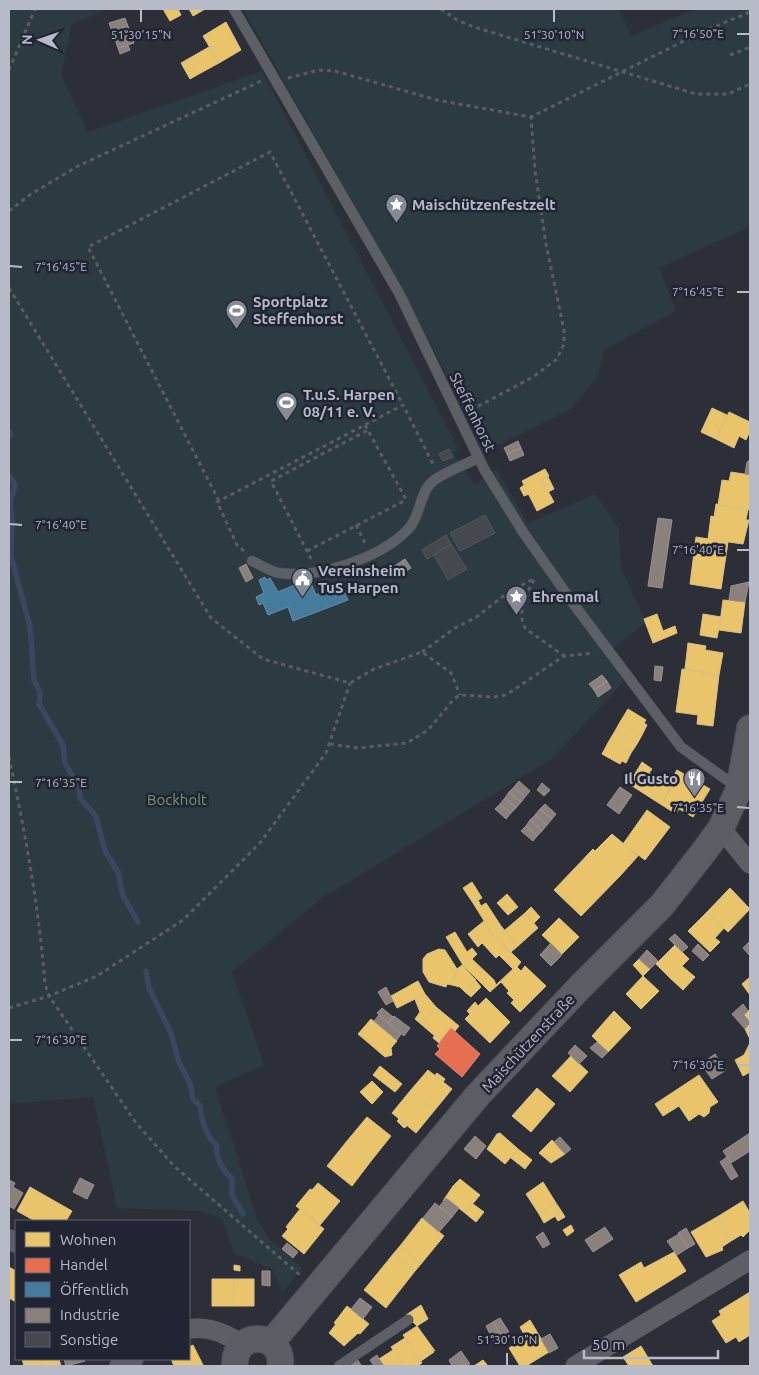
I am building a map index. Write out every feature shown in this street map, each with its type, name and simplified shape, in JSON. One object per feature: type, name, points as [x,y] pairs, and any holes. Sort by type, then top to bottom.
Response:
[{"type":"street","name":"Maischützenstraße","points":[[276,1354],[316,1289],[478,1095],[580,987],[662,905],[721,828],[739,789],[750,728]]},
{"type":"street","points":[[721,828],[750,864]]},
{"type":"street","points":[[575,1366],[750,1260]]},
{"type":"street","points":[[190,1329],[199,1328],[216,1331],[230,1336],[238,1356],[256,1338],[276,1354]]},
{"type":"street","points":[[119,1366],[132,1360]]},
{"type":"lane","name":"Steffenhorst","points":[[234,9],[399,293],[478,458],[523,532],[575,606],[681,747],[739,789]]},
{"type":"lane","points":[[252,561],[278,573],[303,575],[334,569],[371,553],[400,537],[412,526],[430,483],[478,458]]},
{"type":"lane","points":[[339,1366],[408,1320]]},
{"type":"path","points":[[9,70],[13,56],[35,9]]},
{"type":"path","points":[[441,9],[457,20],[474,27],[696,94],[728,94],[750,84]]},
{"type":"path","points":[[9,211],[31,194],[78,166],[272,75],[291,78],[319,70],[336,71],[437,100],[531,117],[702,32],[750,12]]},
{"type":"path","points":[[730,55],[750,47]]},
{"type":"path","points":[[9,55],[13,56]]},
{"type":"path","points":[[457,417],[533,377],[557,360],[564,344],[564,330],[546,244],[535,170],[531,117]]},
{"type":"path","points":[[252,561],[238,544],[217,502],[219,501],[88,247],[270,152],[440,478]]},
{"type":"path","points":[[9,288],[210,618],[263,659],[350,683]]},
{"type":"path","points":[[219,501],[403,405]]},
{"type":"path","points":[[365,425],[415,517]]},
{"type":"path","points":[[318,572],[271,482],[368,430]]},
{"type":"path","points":[[307,551],[406,500]]},
{"type":"path","points":[[356,526],[371,553]]},
{"type":"path","points":[[9,1008],[49,996],[97,976],[183,920],[260,843],[326,753],[350,683],[374,669],[422,652],[456,628],[476,618],[506,594],[535,578],[522,613],[522,624],[526,629],[564,656]]},
{"type":"path","points":[[422,652],[451,673],[460,695]]},
{"type":"path","points":[[460,695],[494,697],[506,695],[564,656],[576,653],[612,654]]},
{"type":"path","points":[[330,744],[358,748],[407,743],[428,730],[460,695]]},
{"type":"path","points":[[9,757],[27,843],[37,907],[45,984],[49,996],[136,1123],[174,1166],[316,1289]]},
{"type":"green space","name":"Bockholt","points":[[9,9],[108,9],[72,24],[61,75],[88,132],[262,71],[458,448],[454,454],[475,485],[496,469],[528,523],[596,494],[619,529],[621,568],[646,622],[606,654],[626,679],[552,759],[322,898],[232,972],[264,1065],[215,1087],[258,1221],[269,1239],[302,1268],[283,1292],[272,1269],[234,1253],[222,1219],[199,1211],[117,1208],[93,1097],[9,1104]]},
{"type":"green space","points":[[243,9],[619,9],[631,36],[696,9],[750,9],[750,227],[659,268],[676,311],[604,350],[598,376],[571,409],[483,453],[443,368],[404,293]]},
{"type":"building: Wohnen","points":[[163,9],[178,9],[181,15],[170,21]]},
{"type":"building: Wohnen","points":[[189,9],[205,9],[193,16]]},
{"type":"building: Wohnen","points":[[226,22],[241,50],[219,63],[203,36]]},
{"type":"building: Wohnen","points":[[209,47],[219,63],[197,75],[188,59]]},
{"type":"building: Wohnen","points":[[188,59],[197,75],[190,79],[181,63]]},
{"type":"building: Wohnen","points":[[712,408],[727,415],[716,439],[701,432]]},
{"type":"building: Wohnen","points":[[729,412],[750,422],[750,431],[746,440],[739,436],[734,448],[716,439]]},
{"type":"building: Wohnen","points":[[545,469],[549,476],[542,480],[554,502],[537,511],[522,481]]},
{"type":"building: Wohnen","points":[[731,472],[750,475],[750,510],[718,505],[722,480],[729,481]]},
{"type":"building: Wohnen","points":[[548,477],[554,489],[548,492],[542,480]]},
{"type":"building: Wohnen","points":[[524,485],[529,494],[524,496],[520,488]]},
{"type":"building: Wohnen","points":[[716,504],[748,509],[746,520],[749,520],[743,544],[708,539],[711,516],[714,517]]},
{"type":"building: Wohnen","points":[[696,537],[728,542],[721,589],[690,584]]},
{"type":"building: Wohnen","points":[[723,600],[745,602],[741,633],[719,630]]},
{"type":"building: Wohnen","points":[[657,614],[663,631],[675,626],[677,633],[653,643],[644,619]]},
{"type":"building: Wohnen","points":[[703,614],[721,617],[717,638],[700,635]]},
{"type":"building: Wohnen","points":[[688,643],[706,646],[705,650],[723,653],[719,675],[685,669]]},
{"type":"building: Wohnen","points":[[682,669],[719,675],[713,726],[697,724],[698,715],[676,712]]},
{"type":"building: Wohnen","points":[[628,709],[646,720],[644,723],[647,725],[642,735],[620,722]]},
{"type":"building: Wohnen","points":[[620,722],[642,735],[637,744],[615,731]]},
{"type":"building: Wohnen","points":[[615,731],[637,744],[631,753],[609,741]]},
{"type":"building: Wohnen","points":[[609,741],[631,753],[626,763],[622,761],[620,764],[602,754]]},
{"type":"building: Wohnen","points":[[642,762],[652,769],[649,773],[671,786],[664,800],[679,809],[676,814],[629,784]]},
{"type":"building: Wohnen","points":[[677,770],[710,789],[693,817],[664,800],[674,782],[671,780]]},
{"type":"building: Wohnen","points":[[647,810],[670,827],[645,860],[623,844]]},
{"type":"building: Wohnen","points":[[612,834],[638,856],[620,876],[595,851]]},
{"type":"building: Wohnen","points":[[593,849],[620,876],[581,916],[554,890]]},
{"type":"building: Wohnen","points":[[472,882],[482,898],[473,903],[463,888]]},
{"type":"building: Wohnen","points":[[730,888],[750,909],[728,932],[707,912]]},
{"type":"building: Wohnen","points":[[507,894],[518,907],[508,915],[497,903]]},
{"type":"building: Wohnen","points":[[478,900],[481,906],[486,903],[501,926],[493,935],[473,903]]},
{"type":"building: Wohnen","points":[[531,907],[540,917],[534,923],[525,913]]},
{"type":"building: Wohnen","points":[[707,912],[724,928],[715,938],[720,942],[710,952],[688,931]]},
{"type":"building: Wohnen","points":[[525,913],[538,928],[518,946],[505,930]]},
{"type":"building: Wohnen","points":[[559,918],[579,937],[562,954],[542,935]]},
{"type":"building: Wohnen","points":[[484,921],[492,934],[521,962],[517,967],[521,971],[525,966],[546,986],[520,1012],[511,1003],[514,1000],[507,993],[509,991],[501,982],[490,992],[463,965],[446,937],[455,932],[467,952],[472,948],[477,954],[472,959],[494,980],[496,985],[513,969],[499,955],[496,958],[482,943],[478,947],[468,934]]},
{"type":"building: Wohnen","points":[[501,926],[518,946],[511,952],[493,935]]},
{"type":"building: Wohnen","points":[[675,945],[689,959],[670,978],[656,964]]},
{"type":"building: Wohnen","points":[[439,949],[445,950],[457,969],[452,985],[447,984],[446,987],[429,982],[423,972],[423,959],[427,954]]},
{"type":"building: Wohnen","points":[[639,959],[650,969],[643,976],[633,965]]},
{"type":"building: Wohnen","points":[[462,965],[476,980],[465,992],[460,987],[452,985],[457,969]]},
{"type":"building: Wohnen","points":[[682,966],[695,977],[683,990],[670,978]]},
{"type":"building: Wohnen","points":[[643,976],[659,991],[641,1009],[626,994]]},
{"type":"building: Wohnen","points":[[750,977],[750,995],[742,984]]},
{"type":"building: Wohnen","points":[[418,981],[425,994],[417,998],[418,1001],[416,1002],[415,999],[397,1008],[391,996]]},
{"type":"building: Wohnen","points":[[476,981],[481,987],[471,997],[465,992]]},
{"type":"building: Wohnen","points":[[425,994],[436,1007],[422,1025],[415,1019],[420,1012],[416,1002],[418,1001],[417,998]]},
{"type":"building: Wohnen","points":[[486,998],[510,1022],[490,1043],[465,1019],[470,1014],[467,1011],[475,1002],[478,1006]]},
{"type":"building: Wohnen","points":[[436,1007],[459,1026],[455,1031],[451,1028],[443,1038],[441,1036],[436,1037],[422,1025]]},
{"type":"building: Wohnen","points":[[750,1009],[750,1022],[744,1015]]},
{"type":"building: Wohnen","points":[[614,1011],[631,1028],[608,1052],[592,1036]]},
{"type":"building: Wohnen","points":[[371,1019],[397,1041],[391,1048],[392,1055],[385,1057],[358,1034]]},
{"type":"building: Wohnen","points":[[750,1024],[750,1039],[745,1029]]},
{"type":"building: Wohnen","points":[[434,1036],[441,1036],[443,1038],[439,1043],[433,1038]]},
{"type":"building: Wohnen","points":[[750,1043],[750,1072],[743,1076],[735,1060],[744,1055]]},
{"type":"building: Wohnen","points":[[571,1056],[588,1072],[570,1092],[552,1076]]},
{"type":"building: Wohnen","points":[[380,1066],[402,1084],[395,1092],[373,1075]]},
{"type":"building: Wohnen","points":[[428,1070],[452,1089],[434,1111],[410,1091]]},
{"type":"building: Wohnen","points":[[437,1073],[445,1079],[443,1082],[435,1075]]},
{"type":"building: Wohnen","points":[[699,1075],[718,1102],[710,1107],[709,1113],[704,1117],[699,1114],[689,1121],[679,1106],[663,1116],[655,1104]]},
{"type":"building: Wohnen","points":[[372,1081],[383,1092],[372,1104],[360,1092]]},
{"type":"building: Wohnen","points":[[537,1088],[555,1104],[531,1132],[512,1116]]},
{"type":"building: Wohnen","points":[[410,1091],[434,1111],[416,1133],[392,1113]]},
{"type":"building: Wohnen","points":[[367,1117],[391,1136],[371,1161],[347,1141]]},
{"type":"building: Wohnen","points":[[399,1119],[407,1126],[404,1128],[397,1121]]},
{"type":"building: Wohnen","points":[[500,1133],[518,1149],[505,1164],[487,1149],[497,1134]]},
{"type":"building: Wohnen","points":[[552,1140],[565,1154],[551,1163],[539,1153]]},
{"type":"building: Wohnen","points":[[347,1141],[371,1161],[352,1186],[327,1166]]},
{"type":"building: Wohnen","points":[[518,1149],[532,1160],[525,1169],[511,1158]]},
{"type":"building: Wohnen","points":[[460,1179],[480,1195],[465,1213],[446,1198],[443,1201]]},
{"type":"building: Wohnen","points":[[543,1182],[556,1203],[539,1214],[526,1194]]},
{"type":"building: Wohnen","points":[[318,1183],[340,1201],[320,1225],[296,1206],[310,1189],[312,1190]]},
{"type":"building: Wohnen","points":[[30,1187],[72,1211],[67,1220],[33,1220],[17,1211]]},
{"type":"building: Wohnen","points":[[743,1201],[750,1213],[750,1230],[743,1237],[741,1235],[731,1241],[717,1217]]},
{"type":"building: Wohnen","points":[[556,1203],[562,1212],[544,1223],[539,1214]]},
{"type":"building: Wohnen","points":[[473,1204],[484,1212],[476,1222],[465,1213]]},
{"type":"building: Wohnen","points":[[300,1209],[324,1229],[304,1254],[282,1236],[288,1229],[286,1227]]},
{"type":"building: Wohnen","points":[[562,1212],[565,1217],[558,1221],[555,1216]]},
{"type":"building: Wohnen","points":[[717,1217],[731,1241],[722,1247],[723,1250],[706,1257],[691,1232]]},
{"type":"building: Wohnen","points":[[422,1218],[444,1236],[421,1264],[400,1246]]},
{"type":"building: Wohnen","points":[[571,1225],[574,1231],[567,1236],[563,1230]]},
{"type":"building: Wohnen","points":[[400,1246],[421,1264],[415,1271],[394,1253]]},
{"type":"building: Wohnen","points":[[674,1252],[686,1271],[636,1302],[619,1275],[641,1262],[644,1268]]},
{"type":"building: Wohnen","points":[[394,1253],[415,1271],[386,1308],[364,1290]]},
{"type":"building: Wohnen","points":[[234,1265],[240,1266],[240,1271],[234,1270]]},
{"type":"building: Wohnen","points":[[9,1267],[15,1270],[15,1301],[9,1298]]},
{"type":"building: Wohnen","points":[[212,1279],[234,1279],[233,1306],[212,1306]]},
{"type":"building: Wohnen","points":[[234,1279],[254,1279],[254,1306],[233,1306]]},
{"type":"building: Wohnen","points":[[750,1292],[750,1335],[739,1342],[736,1337],[726,1343],[712,1321],[721,1315],[719,1311]]},
{"type":"building: Wohnen","points":[[421,1305],[428,1319],[417,1326],[406,1315]]},
{"type":"building: Wohnen","points":[[347,1306],[369,1324],[360,1334],[358,1333],[344,1346],[329,1333]]},
{"type":"building: Wohnen","points":[[530,1320],[549,1352],[526,1366],[520,1366],[509,1348],[526,1338],[520,1327]]},
{"type":"building: Wohnen","points":[[417,1326],[435,1351],[432,1348],[419,1358],[403,1335]]},
{"type":"building: Wohnen","points":[[405,1338],[422,1363],[417,1366],[404,1366],[391,1347]]},
{"type":"building: Wohnen","points":[[193,1345],[203,1365],[174,1366],[171,1360],[190,1360],[190,1346]]},
{"type":"building: Wohnen","points":[[641,1346],[653,1366],[629,1366],[623,1357]]},
{"type":"building: Wohnen","points":[[432,1348],[434,1352],[421,1361],[419,1358]]},
{"type":"building: Wohnen","points":[[393,1350],[404,1366],[384,1366],[379,1359]]},
{"type":"building: Wohnen","points":[[22,1360],[40,1360],[43,1366],[24,1366]]},
{"type":"building: Wohnen","points":[[40,1360],[59,1360],[61,1366],[43,1366]]},
{"type":"building: Wohnen","points":[[483,1360],[488,1366],[474,1366]]},
{"type":"building: Handel","points":[[451,1028],[480,1054],[462,1077],[435,1054],[440,1049],[437,1046]]},
{"type":"building: Öffentlich","name":"Vereinsheim TuS Harpen","points":[[265,577],[266,580],[270,578],[278,592],[309,579],[316,595],[341,584],[348,600],[293,621],[288,607],[268,615],[263,603],[259,605],[256,597],[264,593],[259,580]]},
{"type":"building: Industrie","points":[[125,18],[134,43],[118,48],[109,23]]},
{"type":"building: Industrie","points":[[128,45],[130,50],[120,54],[118,48]]},
{"type":"building: Industrie","points":[[518,441],[521,448],[507,454],[504,448]]},
{"type":"building: Industrie","points":[[521,448],[524,455],[510,461],[507,454]]},
{"type":"building: Industrie","points":[[750,460],[750,475],[745,474],[747,462]]},
{"type":"building: Industrie","points":[[658,518],[672,520],[662,588],[648,586]]},
{"type":"building: Industrie","points":[[405,559],[411,568],[395,578],[390,569]]},
{"type":"building: Industrie","points":[[246,564],[253,578],[246,582],[239,568]]},
{"type":"building: Industrie","points":[[749,582],[745,602],[729,600],[731,586]]},
{"type":"building: Industrie","points":[[655,666],[663,667],[661,681],[654,680]]},
{"type":"building: Industrie","points":[[602,675],[607,681],[594,690],[589,684]]},
{"type":"building: Industrie","points":[[607,681],[611,688],[598,697],[594,690]]},
{"type":"building: Industrie","points":[[519,781],[530,791],[525,797],[514,787]]},
{"type":"building: Industrie","points":[[542,783],[550,790],[544,796],[537,790]]},
{"type":"building: Industrie","points":[[514,787],[525,797],[521,802],[509,792]]},
{"type":"building: Industrie","points":[[620,787],[632,795],[619,814],[607,805]]},
{"type":"building: Industrie","points":[[509,792],[521,802],[516,808],[505,798]]},
{"type":"building: Industrie","points":[[505,798],[516,808],[511,813],[500,804]]},
{"type":"building: Industrie","points":[[500,804],[511,813],[506,819],[495,809]]},
{"type":"building: Industrie","points":[[545,804],[556,814],[552,819],[540,809]]},
{"type":"building: Industrie","points":[[540,809],[552,819],[547,825],[535,815]]},
{"type":"building: Industrie","points":[[535,815],[547,825],[542,831],[530,820]]},
{"type":"building: Industrie","points":[[530,820],[542,831],[537,836],[526,826]]},
{"type":"building: Industrie","points":[[526,826],[537,836],[533,841],[521,831]]},
{"type":"building: Industrie","points":[[675,934],[688,947],[682,952],[669,939]]},
{"type":"building: Industrie","points":[[750,941],[750,956],[743,948]]},
{"type":"building: Industrie","points":[[550,944],[562,955],[551,966],[540,955]]},
{"type":"building: Industrie","points":[[698,944],[709,955],[703,961],[692,951]]},
{"type":"building: Industrie","points":[[647,950],[658,961],[650,969],[639,959]]},
{"type":"building: Industrie","points":[[386,987],[393,1001],[386,1005],[378,992]]},
{"type":"building: Industrie","points":[[743,1004],[748,1011],[744,1015],[750,1022],[745,1029],[732,1014]]},
{"type":"building: Industrie","points":[[382,1008],[393,1017],[388,1023],[377,1013]]},
{"type":"building: Industrie","points":[[379,1015],[401,1034],[397,1040],[374,1021]]},
{"type":"building: Industrie","points":[[394,1016],[410,1028],[404,1036],[388,1023]]},
{"type":"building: Industrie","points":[[597,1042],[608,1052],[602,1058],[590,1048]]},
{"type":"building: Industrie","points":[[575,1045],[587,1056],[579,1064],[568,1053]]},
{"type":"building: Industrie","points":[[715,1054],[726,1070],[712,1079],[701,1064]]},
{"type":"building: Industrie","points":[[750,1133],[750,1151],[731,1163],[723,1151]]},
{"type":"building: Industrie","points":[[475,1136],[486,1146],[476,1159],[464,1149]]},
{"type":"building: Industrie","points":[[560,1137],[571,1149],[565,1154],[554,1142]]},
{"type":"building: Industrie","points":[[727,1157],[738,1176],[731,1180],[720,1162]]},
{"type":"building: Industrie","points":[[80,1178],[94,1185],[87,1199],[73,1192]]},
{"type":"building: Industrie","points":[[9,1180],[15,1183],[13,1187],[23,1193],[14,1209],[9,1206]]},
{"type":"building: Industrie","points":[[446,1198],[459,1208],[452,1217],[439,1207]]},
{"type":"building: Industrie","points":[[435,1203],[452,1217],[439,1232],[423,1218]]},
{"type":"building: Industrie","points":[[605,1227],[613,1239],[593,1252],[585,1240]]},
{"type":"building: Industrie","points":[[686,1228],[695,1244],[688,1248],[678,1233]]},
{"type":"building: Industrie","points":[[543,1232],[550,1244],[543,1248],[536,1237]]},
{"type":"building: Industrie","points":[[679,1234],[688,1248],[677,1255],[667,1241]]},
{"type":"building: Industrie","points":[[287,1243],[298,1252],[293,1258],[282,1249]]},
{"type":"building: Industrie","points":[[262,1271],[270,1271],[270,1286],[262,1285]]},
{"type":"building: Industrie","points":[[360,1298],[372,1307],[363,1319],[351,1309]]},
{"type":"building: Industrie","points":[[500,1318],[509,1332],[502,1337],[493,1322]]},
{"type":"building: Industrie","points":[[493,1322],[502,1337],[494,1342],[486,1326]]},
{"type":"building: Industrie","points":[[550,1334],[558,1348],[549,1353],[541,1339]]},
{"type":"building: Industrie","points":[[461,1351],[470,1364],[452,1366],[449,1360]]},
{"type":"building: Industrie","points":[[377,1355],[384,1366],[374,1366],[370,1360]]},
{"type":"building: Industrie","points":[[357,1359],[361,1365],[346,1366]]},
{"type":"building: Industrie","points":[[64,1360],[85,1361],[66,1366]]},
{"type":"building: Sonstige","points":[[449,449],[453,457],[443,461],[439,454]]},
{"type":"building: Sonstige","points":[[485,515],[495,533],[460,551],[450,533]]},
{"type":"building: Sonstige","points":[[446,535],[451,544],[427,559],[422,550]]},
{"type":"building: Sonstige","points":[[451,544],[467,569],[448,580],[434,555]]},
{"type":"waterway","points":[[9,432],[11,434],[9,437]]},
{"type":"waterway","points":[[9,475],[15,485],[10,504],[12,520],[11,556],[30,627],[34,680],[40,692],[39,704],[63,745],[65,763],[79,788],[80,798],[96,816],[105,851],[118,872],[123,896],[138,922]]},
{"type":"waterway","points":[[146,971],[149,988],[171,1033],[179,1062],[190,1083],[193,1099],[201,1107],[205,1128],[210,1138],[217,1145],[218,1160],[232,1179],[232,1195],[243,1214]]},
{"type":"place","name":"Maischützenfestzelt","points":[[396,223]]},
{"type":"place","name":"Sportplatz Steffenhorst","points":[[237,329]]},
{"type":"place","name":"T.u.S. Harpen 08/11 e. V.","points":[[287,422]]},
{"type":"place","name":"Vereinsheim TuS Harpen","points":[[302,598]]},
{"type":"place","name":"Ehrenmal","points":[[516,615]]},
{"type":"place","name":"Il Gusto","points":[[694,797]]}]
